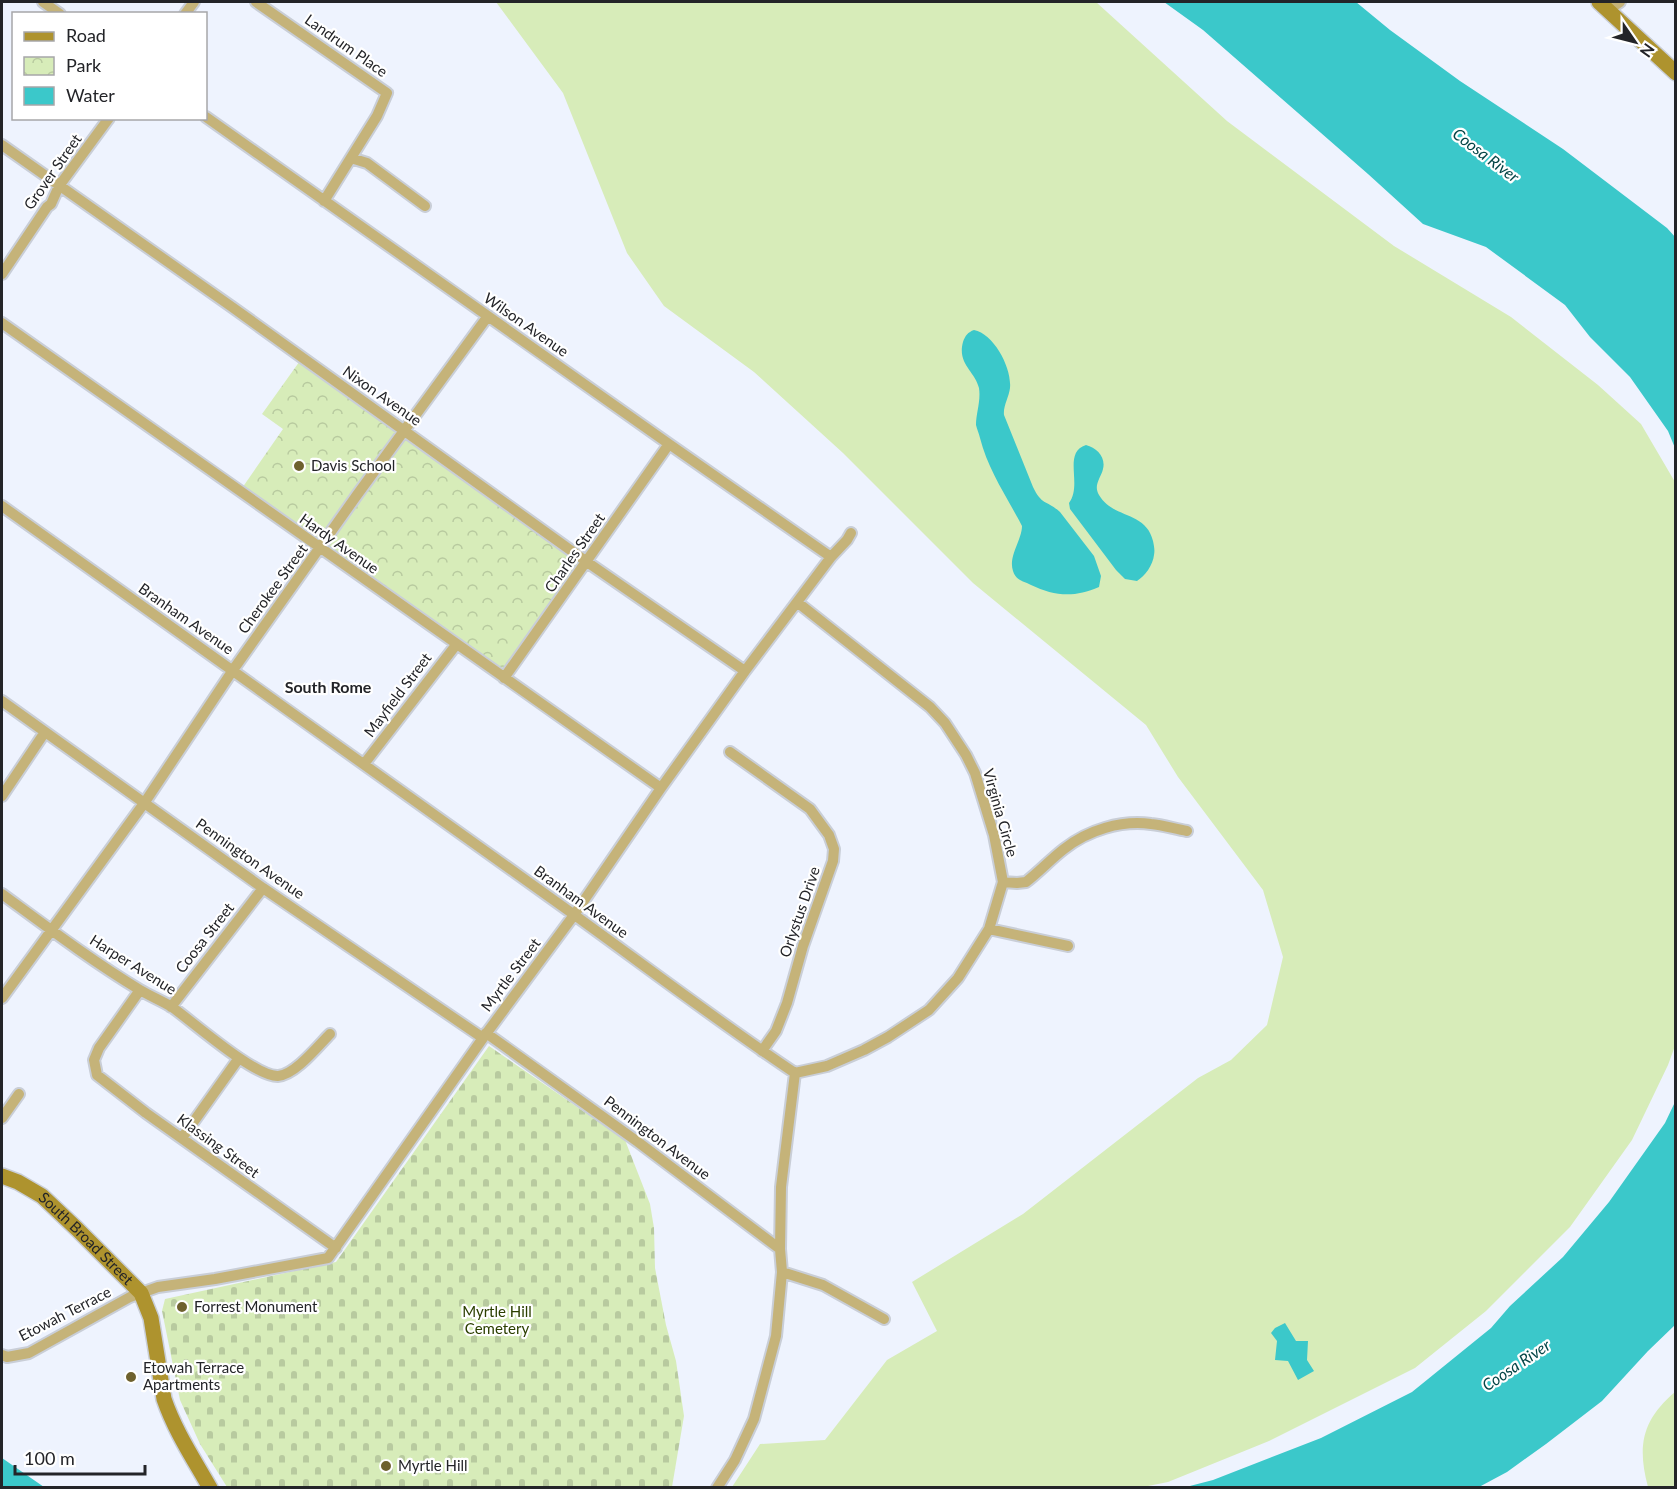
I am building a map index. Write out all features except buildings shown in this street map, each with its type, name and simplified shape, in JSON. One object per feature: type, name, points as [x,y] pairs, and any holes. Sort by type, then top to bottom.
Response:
[{"type":"main road","points":[[1610,4],[1676,73]]},
{"type":"main road","name":"South Broad Street","points":[[2,1176],[42,1196],[141,1293],[151,1318],[168,1411],[177,1432],[210,1488]]},
{"type":"street","points":[[43,2],[57,12]]},
{"type":"street","name":"Landrum Place","points":[[256,2],[387,93],[377,116],[351,158]]},
{"type":"street","name":"Wilson Avenue","points":[[207,118],[831,557]]},
{"type":"street","name":"Grover Street","points":[[2,274],[51,204],[59,186],[108,120]]},
{"type":"street","name":"Nixon Avenue","points":[[2,145],[587,562],[745,671]]},
{"type":"street","points":[[324,201],[351,158],[367,163],[424,206]]},
{"type":"street","name":"Cherokee Street","points":[[2,998],[145,802],[233,670],[488,316]]},
{"type":"street","name":"Hardy Avenue","points":[[2,322],[661,788]]},
{"type":"street","name":"Charles Street","points":[[504,678],[669,444]]},
{"type":"street","name":"Branham Avenue","points":[[2,506],[795,1073]]},
{"type":"street","name":"Myrtle Street","points":[[141,1293],[158,1287],[215,1280],[328,1258],[485,1035],[574,915],[745,671],[851,533]]},
{"type":"street","name":"Virginia Circle","points":[[795,1073],[827,1066],[864,1050],[929,1010],[958,978],[989,929],[1003,882],[994,835],[975,773],[945,723],[930,707],[797,602]]},
{"type":"street","name":"Mayfield Street","points":[[364,764],[456,645]]},
{"type":"street","name":"Pennington Avenue","points":[[2,701],[263,888],[485,1035],[638,1142],[780,1248]]},
{"type":"street","points":[[2,796],[45,732]]},
{"type":"street","name":"Orlystus Drive","points":[[730,752],[810,809],[829,835],[834,849],[833,861],[802,946],[787,1003],[776,1031],[762,1051]]},
{"type":"street","points":[[1003,882],[1017,884],[1026,882],[1080,838],[1107,827],[1133,823],[1187,831]]},
{"type":"street","name":"Coosa Street","points":[[171,1007],[263,888]]},
{"type":"street","name":"Harper Avenue","points":[[2,894],[50,930],[140,990],[171,1007],[244,1061],[266,1074],[278,1076],[293,1071],[330,1034]]},
{"type":"street","points":[[989,929],[1068,946]]},
{"type":"street","name":"Klassing Street","points":[[140,990],[99,1048],[94,1060],[97,1075],[146,1113],[336,1248]]},
{"type":"street","points":[[182,1138],[244,1061]]},
{"type":"street","points":[[717,1488],[747,1438],[776,1336],[782,1272],[781,1187],[795,1073]]},
{"type":"street","points":[[2,1118],[19,1094]]},
{"type":"street","points":[[782,1272],[823,1285],[884,1319]]},
{"type":"street","name":"Etowah Terrace","points":[[2,1355],[29,1353],[141,1293]]},
{"type":"green space","points":[[496,2],[1096,2],[1227,121],[1394,246],[1511,317],[1598,385],[1641,424],[1675,482],[1675,1046],[1632,1140],[1570,1227],[1486,1311],[1415,1368],[1269,1441],[1168,1482],[1143,1487],[732,1487],[760,1444],[825,1440],[887,1360],[937,1331],[912,1282],[1023,1214],[1198,1078],[1231,1060],[1267,1025],[1283,957],[1263,890],[1178,777],[1146,725],[973,583],[843,453],[754,372],[664,306],[627,253],[563,93]]},
{"type":"green space","points":[[302,358],[587,562],[504,678],[240,491],[283,429],[262,414]]},
{"type":"green space","name":"Myrtle Hill Cemetery","points":[[489,1046],[625,1140],[650,1204],[654,1228],[655,1268],[666,1325],[676,1361],[684,1416],[672,1487],[227,1487],[200,1444],[180,1400],[162,1311],[165,1299],[336,1262]]},
{"type":"green space","points":[[1675,1392],[1675,1487],[1648,1487],[1643,1459],[1645,1435],[1655,1413]]},
{"type":"water","name":"Coosa River","points":[[1164,2],[1356,2],[1460,81],[1563,149],[1667,228],[1676,238],[1675,448],[1668,431],[1630,377],[1590,337],[1565,305],[1486,247],[1423,224],[1203,30]]},
{"type":"water","points":[[974,330],[995,345],[1005,362],[1010,388],[1004,415],[1033,487],[1042,500],[1060,512],[1094,556],[1101,576],[1099,587],[1081,593],[1056,593],[1040,589],[1018,579],[1014,574],[1012,560],[1022,526],[983,450],[976,425],[979,388],[962,356],[964,340],[968,333]]},
{"type":"water","points":[[1086,445],[1094,448],[1102,457],[1104,465],[1097,485],[1099,495],[1112,508],[1144,525],[1153,541],[1152,563],[1137,581],[1125,579],[1116,570],[1070,509],[1069,503],[1074,487],[1075,455]]},
{"type":"water","name":"Coosa River","points":[[1675,1102],[1675,1325],[1602,1401],[1507,1472],[1479,1487],[1186,1487],[1213,1480],[1321,1438],[1412,1392],[1491,1328],[1510,1306],[1563,1257],[1609,1202],[1665,1123]]},
{"type":"water","points":[[1285,1323],[1296,1341],[1308,1341],[1307,1360],[1314,1371],[1298,1380],[1288,1361],[1275,1360],[1277,1341],[1271,1333]]},
{"type":"water","points":[[2,1458],[44,1487],[2,1487]]},
{"type":"place","name":"Davis School","points":[[299,466]]},
{"type":"place","name":"Forrest Monument","points":[[182,1307]]},
{"type":"place","name":"Etowah Terrace Apartments","points":[[131,1377]]},
{"type":"place","name":"Myrtle Hill","points":[[386,1466]]},
{"type":"district","name":"South Rome","points":[[328,687]]}]
